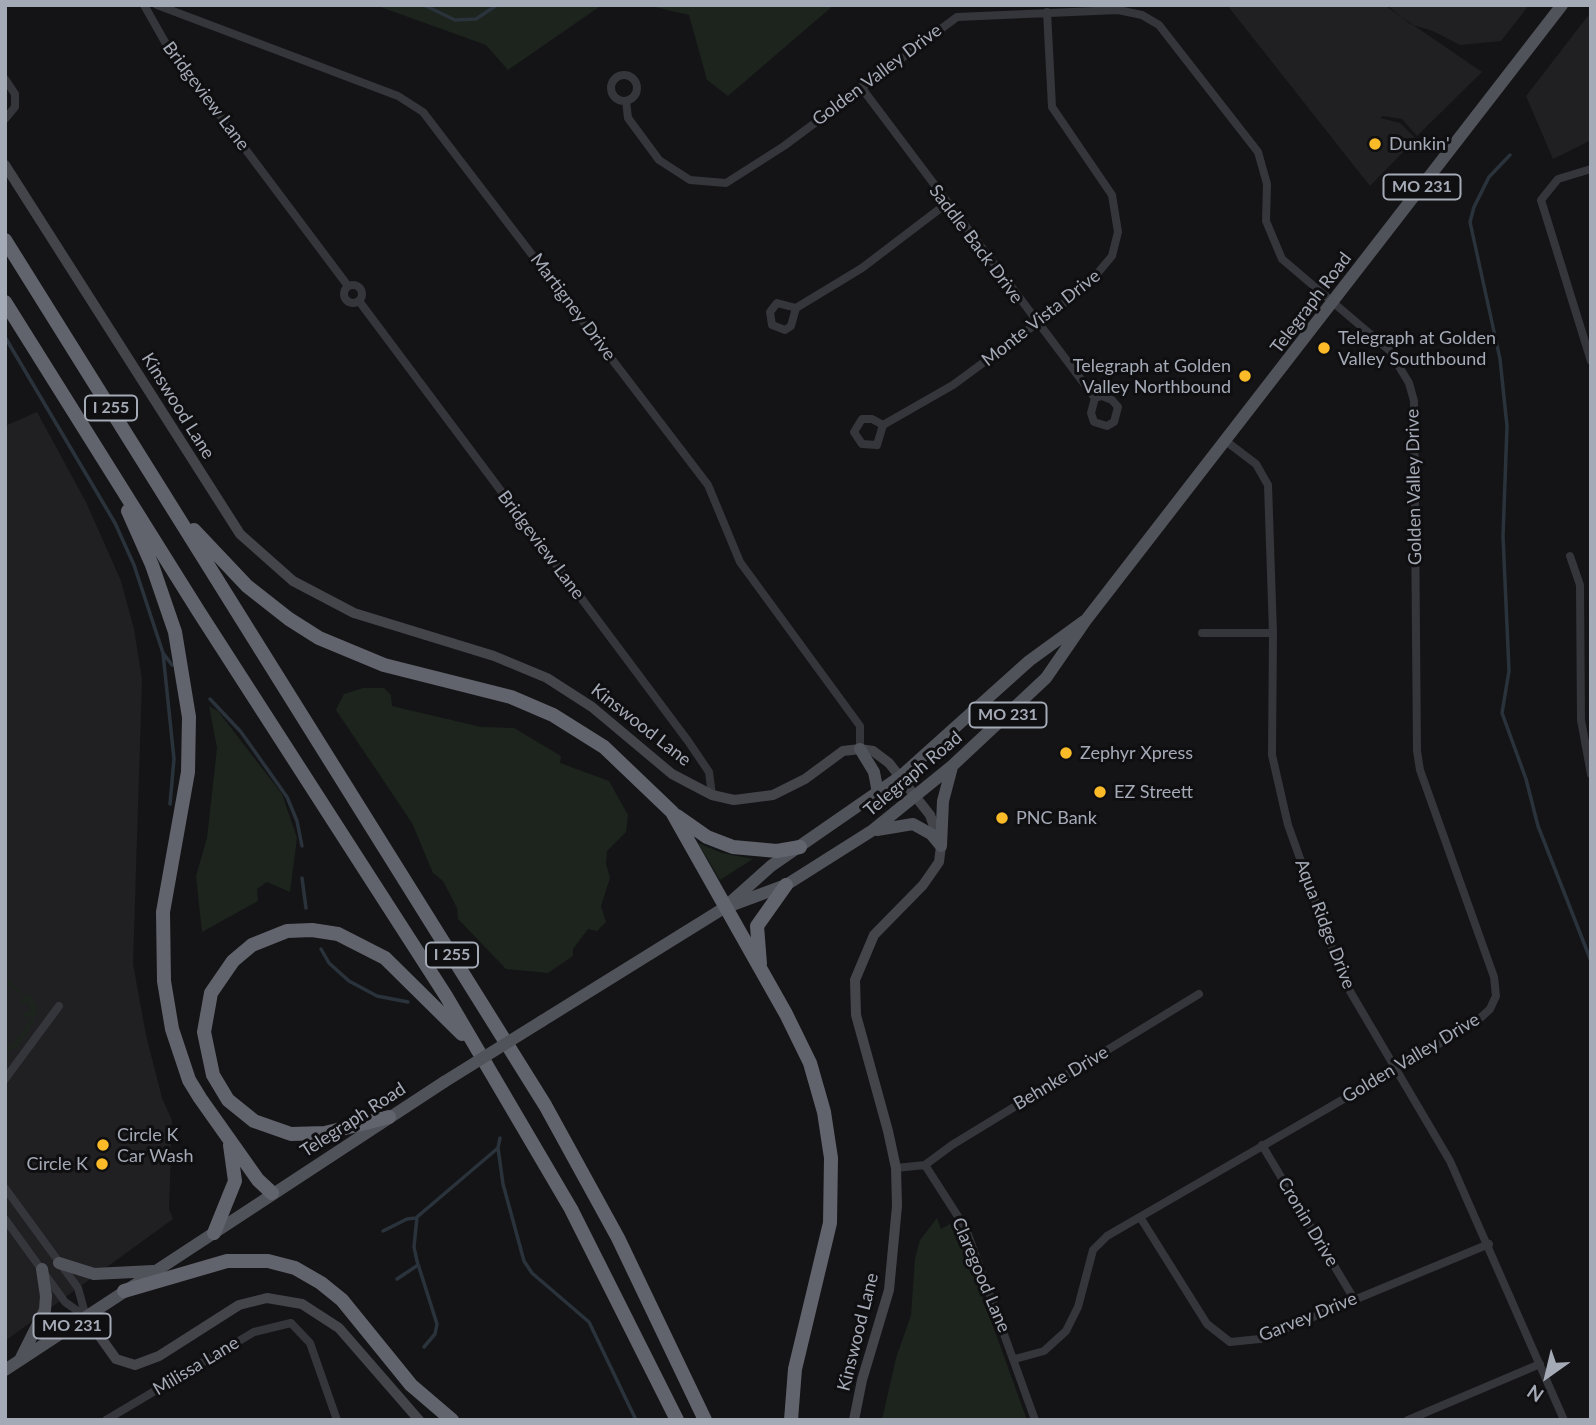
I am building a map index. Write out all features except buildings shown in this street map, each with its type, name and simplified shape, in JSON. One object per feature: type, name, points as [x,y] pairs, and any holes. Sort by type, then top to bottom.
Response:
[{"type":"highway","name":"I 255","points":[[5,240],[545,1105],[618,1238],[705,1420]]},
{"type":"highway","name":"I 255","points":[[5,302],[480,1052],[593,1250],[677,1420]]},
{"type":"highway","points":[[109,468],[166,600],[182,660],[188,717],[188,772],[166,890],[162,933],[164,981],[172,1029],[184,1068],[200,1098],[258,1180],[272,1194]]},
{"type":"highway","points":[[171,505],[247,586],[303,628],[365,658],[511,697],[553,715],[604,747],[672,812],[707,837],[733,847],[777,851],[800,847]]},
{"type":"highway","points":[[672,812],[810,1063],[824,1112],[831,1158],[832,1198],[827,1245],[798,1356],[791,1420]]},
{"type":"highway","points":[[760,969],[757,926],[786,885]]},
{"type":"highway","points":[[388,1117],[325,1133],[291,1134],[254,1121],[228,1100],[207,1059],[204,1032],[211,993],[233,961],[253,945],[286,931],[312,930],[349,938],[398,969],[480,1052]]},
{"type":"highway","points":[[214,1233],[235,1181],[228,1137]]},
{"type":"highway","points":[[124,1291],[227,1261],[268,1261],[295,1268],[321,1283],[342,1300],[411,1385],[452,1420]]},
{"type":"main road","name":"Telegraph Road","points":[[724,908],[786,885],[873,830],[952,766],[1046,678],[1086,620],[1227,442],[1562,5]]},
{"type":"main road","name":"Telegraph Road","points":[[5,1370],[388,1117],[724,908],[771,866],[901,776],[1029,661],[1086,620]]},
{"type":"main road","points":[[860,749],[874,772],[878,793]]},
{"type":"main road","points":[[941,846],[943,801],[952,766]]},
{"type":"main road","points":[[873,830],[914,824],[931,834],[941,846]]},
{"type":"main road","points":[[59,1263],[94,1274],[157,1270]]},
{"type":"main road","points":[[20,1360],[45,1310],[47,1296],[41,1269]]},
{"type":"street","name":"Bridgeview Lane","points":[[144,5],[165,43],[348,286],[344,294],[346,300],[359,301],[688,741],[709,772],[712,795]]},
{"type":"street","name":"Martigney Drive","points":[[157,5],[398,96],[423,112],[708,485],[740,562],[860,726],[860,749]]},
{"type":"street","name":"Golden Valley Drive","points":[[626,101],[628,118],[659,160],[690,180],[713,184],[737,178],[765,160],[957,17],[1130,11],[1159,24],[1258,152],[1267,184],[1266,221],[1282,259],[1389,349],[1400,364],[1414,401],[1417,751],[1420,770],[1493,977],[1496,996],[1490,1009],[1475,1023],[1107,1236],[1093,1250],[1078,1307],[1059,1339],[1044,1351],[1016,1359]]},
{"type":"street","name":"Monte Vista Drive","points":[[883,425],[953,386],[1086,288],[1108,265],[1118,232],[1112,195],[1052,107],[1047,12]]},
{"type":"street","points":[[5,79],[15,94],[15,107],[5,119]]},
{"type":"street","name":"Saddle Back Drive","points":[[861,88],[1036,324],[1095,398]]},
{"type":"street","name":"Kinswood Lane","points":[[5,166],[217,500],[240,534],[266,560],[325,600],[354,612],[494,656],[547,678],[592,706],[672,774],[712,795],[734,800],[773,795],[805,779],[843,751],[860,749]]},
{"type":"street","points":[[1591,169],[1558,179],[1541,200],[1591,361]]},
{"type":"street","points":[[796,308],[862,268],[946,204]]},
{"type":"street","name":"Aqua Ridge Drive","points":[[1227,442],[1256,464],[1268,485],[1273,633],[1272,755],[1287,825],[1344,981],[1450,1161],[1489,1244],[1564,1420]]},
{"type":"street","points":[[1570,556],[1580,585],[1586,659],[1580,685],[1581,720],[1591,774]]},
{"type":"street","points":[[1202,633],[1273,633]]},
{"type":"street","points":[[1580,685],[1591,686]]},
{"type":"street","points":[[860,749],[881,756],[901,776],[936,826],[941,846]]},
{"type":"street","name":"Kinswood Lane","points":[[854,1420],[862,1380],[889,1290],[897,1206],[896,1168],[882,1106],[860,1033],[854,996],[855,980],[874,935],[933,873],[939,862],[941,846]]},
{"type":"street","name":"Behnke Drive","points":[[925,1165],[963,1138],[1199,994]]},
{"type":"street","points":[[5,1079],[59,1006]]},
{"type":"street","name":"Cronin Drive","points":[[1262,1145],[1354,1299]]},
{"type":"street","points":[[896,1168],[925,1165]]},
{"type":"street","name":"Claregood Lane","points":[[925,1165],[966,1229],[1016,1359],[1035,1420]]},
{"type":"street","points":[[5,1188],[78,1288],[86,1317]]},
{"type":"street","name":"Garvey Drive","points":[[1140,1217],[1207,1324],[1230,1342],[1260,1339],[1489,1244]]},
{"type":"street","points":[[5,1219],[65,1302],[86,1317],[117,1359],[135,1366],[159,1356],[239,1305],[267,1298],[302,1304],[339,1328],[419,1420]]},
{"type":"street","name":"Milissa Lane","points":[[106,1420],[254,1332],[291,1323],[310,1343],[337,1420]]},
{"type":"street","points":[[1408,1420],[1540,1364]]},
{"type":"shaded area","points":[[375,5],[602,5],[508,70],[486,45]]},
{"type":"shaded area","points":[[646,5],[834,5],[728,96],[707,80],[689,15]]},
{"type":"shaded area","points":[[1227,5],[1384,5],[1482,72],[1417,136],[1402,119],[1383,116],[1380,118],[1400,123],[1416,139],[1370,186]]},
{"type":"shaded area","points":[[1387,5],[1529,5],[1501,41],[1460,45],[1433,31],[1410,24]]},
{"type":"shaded area","points":[[1591,12],[1591,140],[1553,159],[1526,96]]},
{"type":"shaded area","points":[[37,412],[86,502],[121,581],[134,629],[142,679],[133,964],[146,1035],[162,1098],[172,1120],[169,1209],[173,1219],[5,1341],[5,426]]},
{"type":"shaded area","points":[[363,688],[384,688],[391,695],[392,706],[481,727],[514,728],[561,756],[560,763],[609,781],[628,815],[626,832],[607,851],[606,864],[610,878],[601,906],[606,922],[597,931],[588,929],[573,949],[573,956],[548,973],[506,969],[458,919],[457,908],[443,881],[433,873],[412,823],[336,710],[344,694]]},
{"type":"shaded area","points":[[209,706],[218,711],[282,794],[297,838],[290,892],[267,882],[257,889],[258,901],[202,932],[196,876],[207,838],[217,748]]},
{"type":"shaded area","points":[[698,843],[722,853],[753,859],[720,880]]},
{"type":"shaded area","points":[[5,978],[25,995],[31,996],[37,1009],[31,1027],[16,1048],[9,1051],[5,1051],[5,1043],[11,1047],[31,1019],[30,1015],[26,1018],[22,1014],[31,1011],[28,1002],[19,1005],[24,996],[5,983]]},
{"type":"shaded area","points":[[937,1218],[941,1229],[955,1221],[1027,1420],[882,1420],[896,1358],[911,1315],[915,1258],[920,1240]]},
{"type":"waterway","points":[[424,5],[455,20],[476,19],[497,5]]},
{"type":"waterway","points":[[1510,155],[1489,177],[1474,207],[1470,222],[1500,359],[1507,426],[1503,536],[1509,671],[1502,713],[1526,779],[1538,826],[1591,961]]},
{"type":"waterway","points":[[5,337],[115,523],[134,565],[163,653],[172,665]]},
{"type":"waterway","points":[[163,653],[174,759],[170,804]]},
{"type":"waterway","points":[[210,699],[241,732],[287,797],[297,821],[302,846]]},
{"type":"waterway","points":[[302,878],[306,908]]},
{"type":"waterway","points":[[321,949],[329,963],[349,981],[377,996],[408,1002]]},
{"type":"waterway","points":[[424,1347],[435,1334],[437,1324],[414,1247],[417,1217],[498,1148],[500,1138]]},
{"type":"waterway","points":[[498,1148],[503,1184],[524,1261],[532,1273],[589,1322],[636,1420]]},
{"type":"waterway","points":[[383,1231],[407,1219],[416,1218]]},
{"type":"waterway","points":[[397,1279],[418,1265]]},
{"type":"place","name":"Dunkin'","points":[[1375,144]]},
{"type":"place","name":"Telegraph at Golden Valley Southbound","points":[[1324,348]]},
{"type":"place","name":"Telegraph at Golden Valley Northbound","points":[[1245,376]]},
{"type":"place","name":"Zephyr Xpress","points":[[1066,753]]},
{"type":"place","name":"EZ Streett","points":[[1100,792]]},
{"type":"place","name":"PNC Bank","points":[[1002,818]]},
{"type":"place","name":"Circle K Car Wash","points":[[103,1145]]},
{"type":"place","name":"Circle K","points":[[102,1164]]}]
